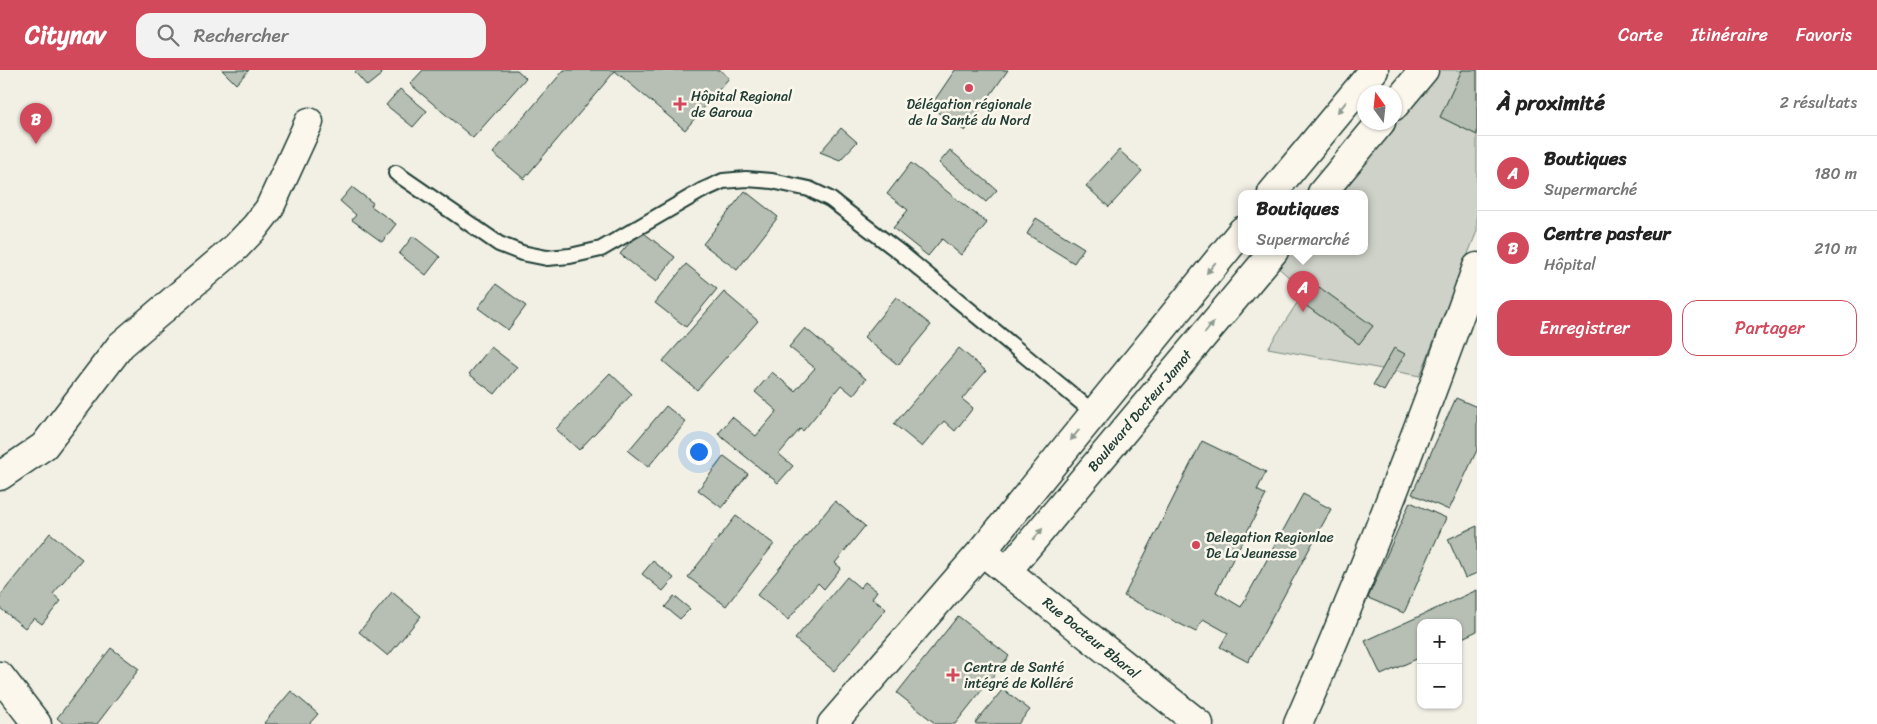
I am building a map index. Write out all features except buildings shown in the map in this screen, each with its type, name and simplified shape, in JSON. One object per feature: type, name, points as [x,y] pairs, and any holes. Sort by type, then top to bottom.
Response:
[{"type":"street","points":[[1274,190],[1374,70]]},
{"type":"street","points":[[1402,96],[1424,70]]},
{"type":"street","points":[[0,476],[44,446],[121,345],[236,247],[255,228],[269,209],[309,122]]},
{"type":"street","points":[[1324,190],[1374,130]]},
{"type":"street","points":[[832,724],[982,551],[1238,236]]},
{"type":"street","name":"Boulevard Docteur Jamot","points":[[1007,572],[1271,255]]},
{"type":"street","points":[[1298,724],[1341,626],[1414,442],[1477,267]]},
{"type":"street","name":"Rue Docteur Bbaral","points":[[982,551],[1199,724]]},
{"type":"street","points":[[0,676],[37,724]]},
{"type":"lane","points":[[396,173],[500,244],[522,253],[547,258],[570,256],[601,249],[701,190],[722,181],[746,179],[772,181],[808,189],[830,199],[902,254],[1094,413]]},
{"type":"shaded area","points":[[1435,70],[1477,70],[1477,231],[1420,376],[1268,348],[1299,300],[1291,279],[1273,263],[1280,255],[1368,255],[1368,190],[1335,190],[1385,130],[1402,130],[1402,110]]},
{"type":"place","name":"Délégation régionale de la Santé du Nord","points":[[969,88]]},
{"type":"place","name":"Hôpital Regional de Garoua","points":[[680,104]]},
{"type":"place","name":"Centre pasteur","points":[[36,144]]},
{"type":"place","name":"Boutiques","points":[[1303,312]]},
{"type":"place","name":"Delegation Regionlae De La Jeunesse","points":[[1196,545]]},
{"type":"place","name":"Centre de Santé intégré de Kolléré","points":[[953,675]]}]
